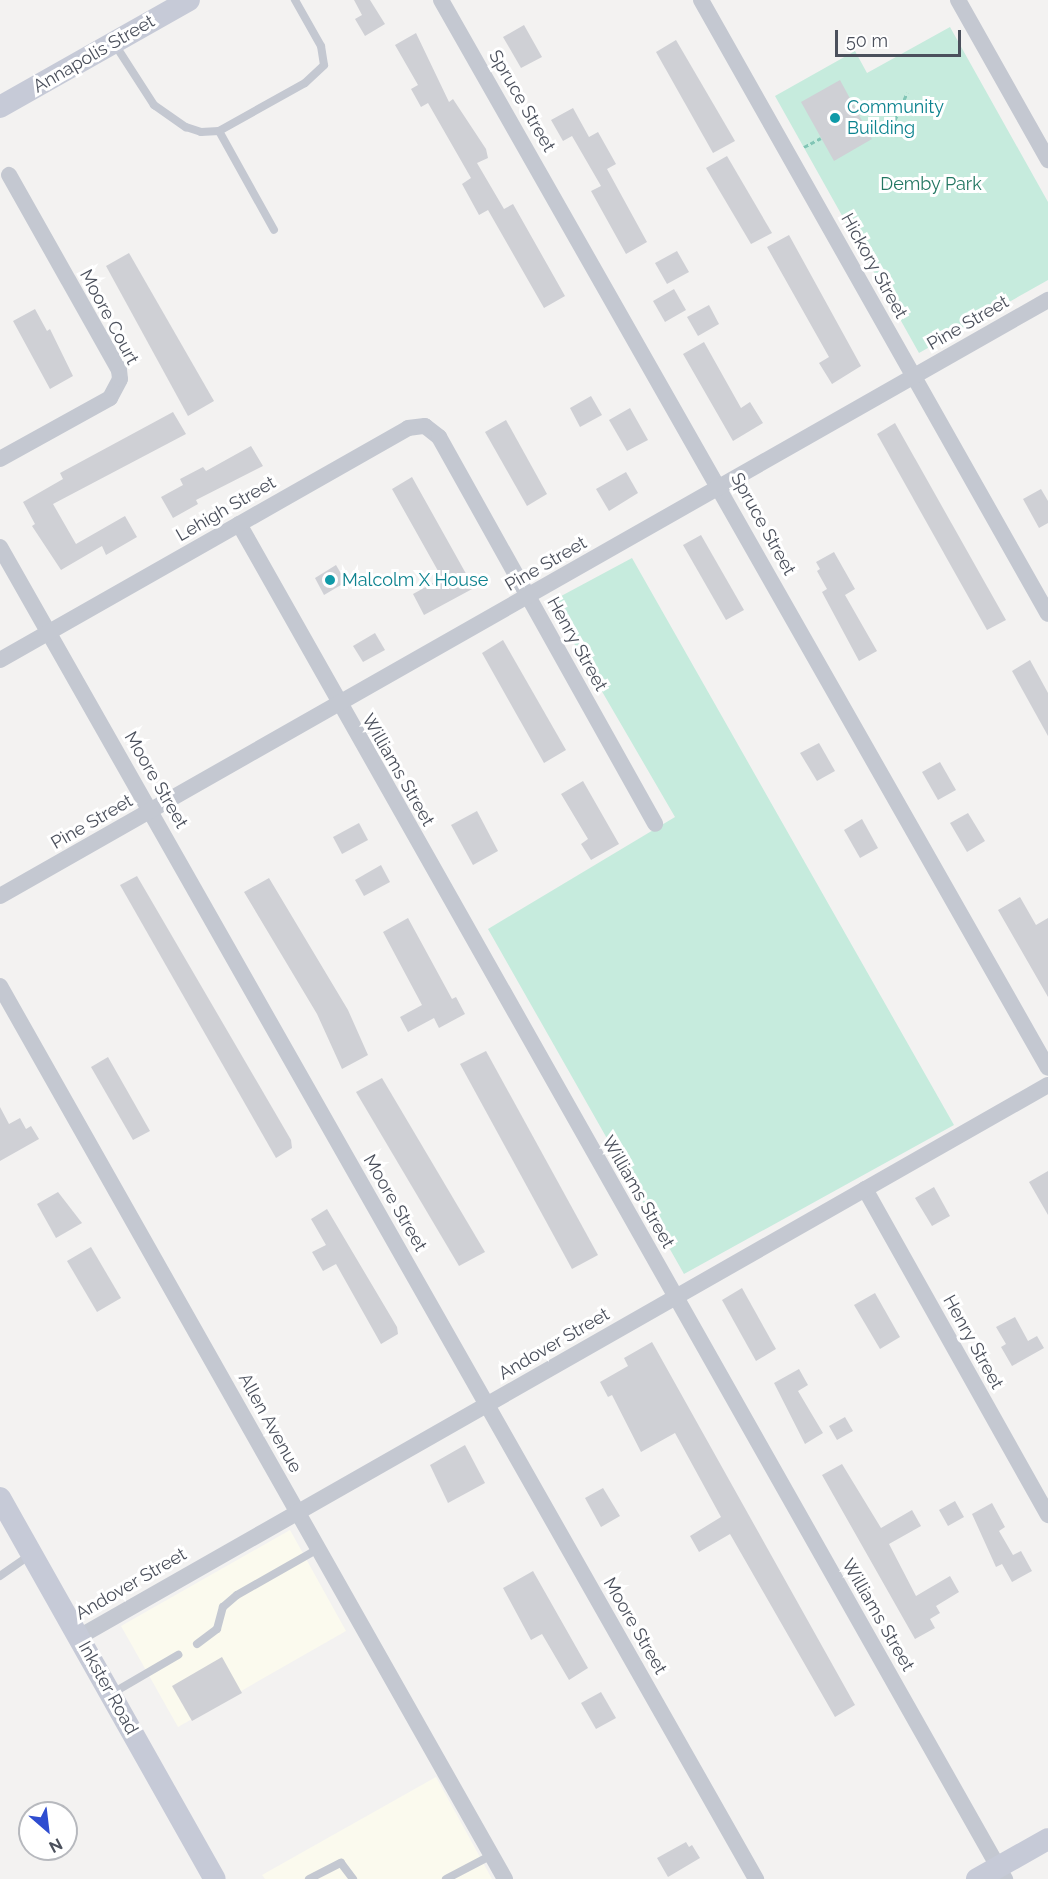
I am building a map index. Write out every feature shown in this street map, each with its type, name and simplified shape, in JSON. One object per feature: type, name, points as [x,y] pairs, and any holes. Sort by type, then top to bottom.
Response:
[{"type":"main road","name":"Annapolis Street","points":[[0,107],[189,0]]},
{"type":"main road","name":"Inkster Road","points":[[0,1498],[216,1879]]},
{"type":"main road","points":[[977,1879],[1002,1873],[1048,1839]]},
{"type":"street","name":"Spruce Street","points":[[441,0],[720,487],[1048,1068]]},
{"type":"street","name":"Hickory Street","points":[[701,0],[1048,614]]},
{"type":"street","points":[[958,0],[1048,160]]},
{"type":"street","name":"Moore Court","points":[[0,459],[110,398],[120,379],[119,370],[9,175]]},
{"type":"street","name":"Pine Street","points":[[0,896],[1048,300]]},
{"type":"street","name":"Lehigh Street","points":[[0,660],[408,428],[424,426]]},
{"type":"street","name":"Henry Street","points":[[424,426],[439,437],[655,824]]},
{"type":"street","name":"Williams Street","points":[[239,524],[1002,1873]]},
{"type":"street","name":"Moore Street","points":[[0,547],[756,1879]]},
{"type":"street","name":"Allen Avenue","points":[[0,986],[505,1879]]},
{"type":"street","name":"Andover Street","points":[[78,1637],[1048,1085]]},
{"type":"street","name":"Henry Street","points":[[865,1189],[1048,1515]]},
{"type":"lane","points":[[114,43],[154,105],[186,127],[201,132],[219,131],[305,83],[324,65],[321,46],[295,0]]},
{"type":"lane","points":[[219,131],[274,230]]},
{"type":"lane","points":[[197,1644],[218,1629],[223,1607],[237,1595],[318,1549]]},
{"type":"lane","points":[[0,1576],[32,1553]]},
{"type":"lane","points":[[111,1694],[178,1655]]},
{"type":"lane","points":[[446,1879],[492,1856]]},
{"type":"lane","points":[[309,1879],[341,1863],[353,1879]]},
{"type":"path","points":[[870,135],[895,120],[907,93]]},
{"type":"path","points":[[789,155],[821,138]]},
{"type":"shaded area","points":[[290,1530],[346,1631],[178,1727],[121,1626]]},
{"type":"shaded area","points":[[436,1777],[492,1879],[265,1879],[262,1875]]},
{"type":"green space","name":"Demby Park","points":[[950,27],[1048,202],[1048,280],[919,353],[775,96],[855,51],[867,73]]},
{"type":"green space","points":[[632,558],[954,1125],[684,1274],[488,929],[675,817],[550,602]]},
{"type":"building","points":[[354,0],[370,0],[385,24],[365,36],[355,19],[362,15]]},
{"type":"building","points":[[524,25],[542,57],[521,68],[503,37]]},
{"type":"building","points":[[416,33],[449,102],[453,99],[486,149],[488,158],[477,163],[504,209],[513,204],[565,296],[544,308],[488,210],[479,215],[462,184],[471,178],[428,103],[421,107],[411,89],[418,85],[395,45]]},
{"type":"building","points":[[676,40],[735,141],[713,153],[656,52]]},
{"type":"building","name":"Community Building","points":[[840,80],[872,139],[834,161],[801,102]]},
{"type":"building","points":[[573,108],[589,137],[598,132],[616,164],[607,169],[647,242],[626,254],[591,191],[601,186],[572,136],[563,141],[551,120]]},
{"type":"building","points":[[727,156],[772,233],[751,244],[706,168]]},
{"type":"building","points":[[789,235],[861,366],[832,384],[819,363],[829,357],[767,247]]},
{"type":"building","points":[[677,251],[689,272],[667,284],[655,263]]},
{"type":"building","points":[[129,253],[214,401],[188,416],[106,266]]},
{"type":"building","points":[[674,289],[686,310],[665,322],[653,301]]},
{"type":"building","points":[[709,305],[719,324],[698,336],[687,317]]},
{"type":"building","points":[[35,309],[47,331],[50,329],[73,376],[50,389],[13,321]]},
{"type":"building","points":[[704,342],[741,408],[750,402],[763,423],[733,441],[683,354]]},
{"type":"building","points":[[591,396],[602,415],[580,427],[570,408]]},
{"type":"building","points":[[630,408],[648,440],[627,451],[609,420]]},
{"type":"building","points":[[173,412],[186,434],[53,504],[76,544],[125,516],[137,537],[106,555],[102,546],[61,570],[32,526],[35,524],[23,502],[63,479],[60,473]]},
{"type":"building","points":[[506,420],[547,494],[527,506],[485,432]]},
{"type":"building","points":[[895,423],[1006,620],[987,630],[877,434]]},
{"type":"building","points":[[251,446],[263,466],[196,500],[198,504],[173,518],[161,497],[183,485],[180,479],[203,467],[206,471]]},
{"type":"building","points":[[626,472],[638,493],[609,511],[596,489]]},
{"type":"building","points":[[412,477],[474,588],[424,615],[413,594],[442,578],[392,489]]},
{"type":"building","points":[[1041,489],[1048,501],[1048,523],[1039,528],[1023,499]]},
{"type":"building","points":[[701,535],[744,610],[726,620],[683,545]]},
{"type":"building","points":[[834,552],[855,589],[845,595],[877,651],[859,661],[822,592],[827,589],[817,571],[820,569],[816,562]]},
{"type":"building","name":"Malcolm X House","points":[[336,565],[346,582],[324,595],[315,578]]},
{"type":"building","points":[[375,633],[385,650],[363,662],[353,646]]},
{"type":"building","points":[[503,640],[566,750],[544,763],[482,653]]},
{"type":"building","points":[[1030,660],[1048,693],[1048,736],[1012,671]]},
{"type":"building","points":[[819,743],[835,771],[817,781],[800,753]]},
{"type":"building","points":[[940,762],[956,790],[938,800],[922,772]]},
{"type":"building","points":[[583,781],[619,844],[591,860],[581,844],[588,839],[561,794]]},
{"type":"building","points":[[477,811],[498,851],[473,865],[451,825]]},
{"type":"building","points":[[968,813],[985,841],[967,852],[950,823]]},
{"type":"building","points":[[862,819],[878,848],[860,858],[844,830]]},
{"type":"building","points":[[359,823],[368,840],[342,854],[333,837]]},
{"type":"building","points":[[381,865],[390,882],[364,896],[355,880]]},
{"type":"building","points":[[137,876],[291,1140],[292,1148],[276,1158],[120,885]]},
{"type":"building","points":[[269,878],[348,1010],[368,1055],[342,1069],[317,1014],[244,892]]},
{"type":"building","points":[[1020,897],[1036,925],[1048,918],[1048,997],[998,910]]},
{"type":"building","points":[[408,918],[452,999],[456,997],[465,1014],[439,1028],[434,1018],[408,1032],[400,1017],[422,1005],[383,932]]},
{"type":"building","points":[[486,1051],[598,1255],[572,1269],[460,1064]]},
{"type":"building","points":[[108,1057],[150,1131],[133,1140],[91,1067]]},
{"type":"building","points":[[382,1078],[485,1252],[459,1266],[356,1092]]},
{"type":"building","points":[[0,1107],[9,1124],[20,1118],[26,1129],[31,1126],[39,1139],[0,1161]]},
{"type":"building","points":[[1048,1171],[1048,1215],[1029,1182]]},
{"type":"building","points":[[934,1187],[950,1216],[932,1226],[915,1198]]},
{"type":"building","points":[[58,1192],[82,1223],[56,1238],[37,1204]]},
{"type":"building","points":[[327,1209],[397,1327],[398,1334],[381,1344],[336,1264],[323,1271],[312,1252],[326,1245],[311,1219]]},
{"type":"building","points":[[91,1247],[121,1298],[97,1312],[67,1261]]},
{"type":"building","points":[[742,1288],[776,1349],[756,1361],[722,1300]]},
{"type":"building","points":[[875,1293],[900,1337],[880,1349],[854,1305]]},
{"type":"building","points":[[1015,1317],[1028,1341],[1037,1336],[1044,1348],[1012,1366],[1001,1347],[1006,1344],[996,1327]]},
{"type":"building","points":[[652,1342],[855,1705],[835,1717],[730,1534],[699,1552],[690,1536],[721,1517],[675,1433],[641,1452],[612,1395],[608,1397],[600,1382],[628,1366],[624,1358]]},
{"type":"building","points":[[799,1369],[808,1385],[798,1391],[823,1433],[805,1444],[774,1383]]},
{"type":"building","points":[[845,1417],[853,1431],[837,1440],[829,1426]]},
{"type":"building","points":[[465,1445],[485,1483],[448,1503],[430,1465]]},
{"type":"building","points":[[842,1464],[881,1528],[912,1510],[921,1526],[889,1544],[916,1596],[950,1576],[959,1592],[936,1606],[940,1613],[930,1619],[935,1628],[915,1639],[822,1475]]},
{"type":"building","points":[[603,1488],[620,1516],[601,1527],[585,1498]]},
{"type":"building","points":[[955,1501],[964,1517],[948,1526],[939,1510]]},
{"type":"building","points":[[992,1503],[1005,1527],[999,1531],[1013,1555],[1021,1551],[1032,1571],[1012,1582],[1002,1564],[996,1567],[972,1514]]},
{"type":"building","points":[[533,1571],[588,1668],[569,1680],[542,1634],[531,1640],[503,1588]]},
{"type":"building","points":[[222,1657],[242,1693],[192,1721],[172,1686]]},
{"type":"building","points":[[601,1692],[616,1718],[596,1729],[581,1703]]},
{"type":"building","points":[[686,1842],[689,1847],[692,1845],[700,1858],[668,1877],[657,1858]]},
{"type":"place","name":"Community Building","points":[[835,118]]},
{"type":"place","name":"Malcolm X House","points":[[330,580]]}]
